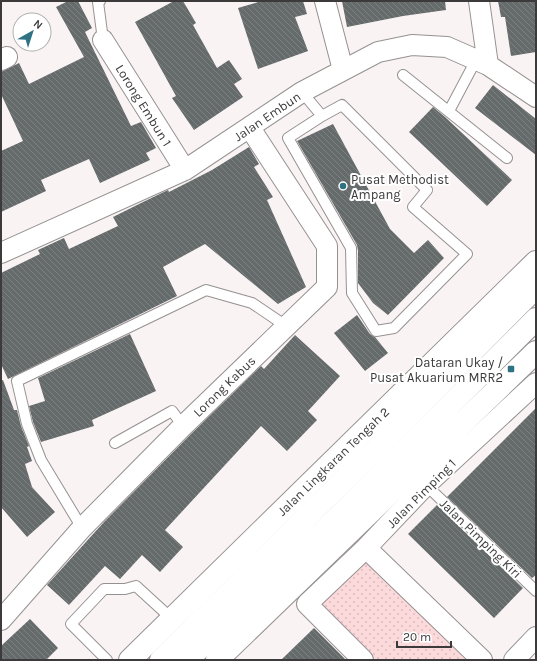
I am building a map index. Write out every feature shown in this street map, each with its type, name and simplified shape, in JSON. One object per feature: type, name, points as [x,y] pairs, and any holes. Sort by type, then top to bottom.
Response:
[{"type":"highway","name":"Jalan Lingkaran Tengah 2","points":[[130,660],[536,262]]},
{"type":"highway","points":[[161,660],[376,449],[536,287]]},
{"type":"highway","points":[[187,660],[337,518],[536,319]]},
{"type":"highway","points":[[217,660],[536,352]]},
{"type":"street","points":[[324,1],[343,70]]},
{"type":"street","points":[[479,1],[482,63]]},
{"type":"street","name":"Lorong Embun 1","points":[[103,40],[185,170]]},
{"type":"street","name":"Jalan Embun","points":[[1,253],[185,170],[302,92],[378,52],[412,45],[447,47],[482,63],[536,97]]},
{"type":"street","name":"Lorong Kabus","points":[[1,620],[82,528],[183,426],[327,287],[327,246],[250,128]]},
{"type":"street","name":"Jalan Pimping 1","points":[[363,660],[308,604],[366,548],[426,486],[536,383]]},
{"type":"street","points":[[366,548],[482,660]]},
{"type":"street","points":[[514,660],[536,637]]},
{"type":"lane","points":[[100,1],[98,2],[103,40]]},
{"type":"lane","points":[[449,111],[482,63]]},
{"type":"lane","points":[[403,75],[507,158]]},
{"type":"lane","points":[[302,92],[322,116]]},
{"type":"lane","points":[[342,105],[427,190],[413,207],[467,254],[394,328],[376,332],[352,293],[351,248],[288,138],[322,116],[342,105]]},
{"type":"lane","points":[[82,528],[41,460],[27,424],[17,381],[206,290],[252,303],[286,326]]},
{"type":"lane","points":[[115,443],[172,411],[183,426]]},
{"type":"lane","name":"Jalan Pimping Kiri","points":[[426,486],[536,590]]},
{"type":"lane","points":[[107,660],[71,624],[104,589],[125,589],[136,586],[172,619]]},
{"type":"shaded area","points":[[365,558],[466,660],[376,660],[320,603]]},
{"type":"building","points":[[68,1],[78,1],[92,28],[85,32],[131,126],[141,122],[156,148],[146,153],[150,160],[100,183],[89,159],[41,180],[46,191],[1,212],[1,151],[23,141],[1,94],[1,72],[19,63],[29,84],[84,57],[56,7]]},
{"type":"building","points":[[174,1],[183,1],[196,23],[193,25],[217,68],[229,60],[242,79],[234,84],[243,97],[194,130],[172,98],[176,96],[135,22]]},
{"type":"building","points":[[262,1],[303,1],[307,14],[295,17],[308,51],[258,69],[238,8]]},
{"type":"building","points":[[342,1],[445,1],[446,10],[403,16],[347,27]]},
{"type":"building","points":[[498,1],[536,1],[536,52],[511,56],[505,17],[501,17]]},
{"type":"building","points":[[493,85],[536,119],[536,155],[475,108]]},
{"type":"building","points":[[433,107],[512,180],[487,206],[409,132]]},
{"type":"building","name":"Pusat Methodist Ampang","points":[[333,124],[390,229],[414,253],[428,240],[444,258],[388,315],[373,303],[358,283],[357,245],[297,141]]},
{"type":"building","points":[[249,147],[259,164],[254,167],[273,197],[267,200],[306,287],[278,304],[205,244],[163,267],[177,296],[8,379],[1,364],[1,273],[40,254],[38,250],[64,238],[69,249],[118,226],[113,217],[168,190],[169,192],[212,170]]},
{"type":"building","points":[[357,315],[370,334],[375,337],[388,353],[365,371],[334,333]]},
{"type":"building","points":[[130,334],[156,391],[92,420],[94,426],[41,442],[33,422],[29,406],[45,401],[38,378]]},
{"type":"building","points":[[295,335],[340,376],[308,411],[317,420],[287,451],[261,426],[165,530],[183,547],[160,572],[142,555],[120,579],[105,566],[69,605],[47,585],[104,522],[191,434],[261,366],[264,369]]},
{"type":"building","points":[[1,380],[3,380],[14,410],[17,410],[21,426],[29,446],[27,447],[32,461],[25,464],[32,487],[55,512],[27,537],[1,507]]},
{"type":"building","points":[[536,408],[536,575],[532,578],[447,497]]},
{"type":"building","points":[[437,505],[523,588],[494,618],[408,534]]},
{"type":"building","points":[[30,619],[58,648],[46,660],[1,660],[1,646]]},
{"type":"building","points":[[314,628],[346,660],[281,660]]},
{"type":"place","name":"Pusat Methodist Ampang","points":[[343,186]]},
{"type":"place","name":"Dataran Ukay / Pusat Akuarium MRR2","points":[[511,369]]}]
